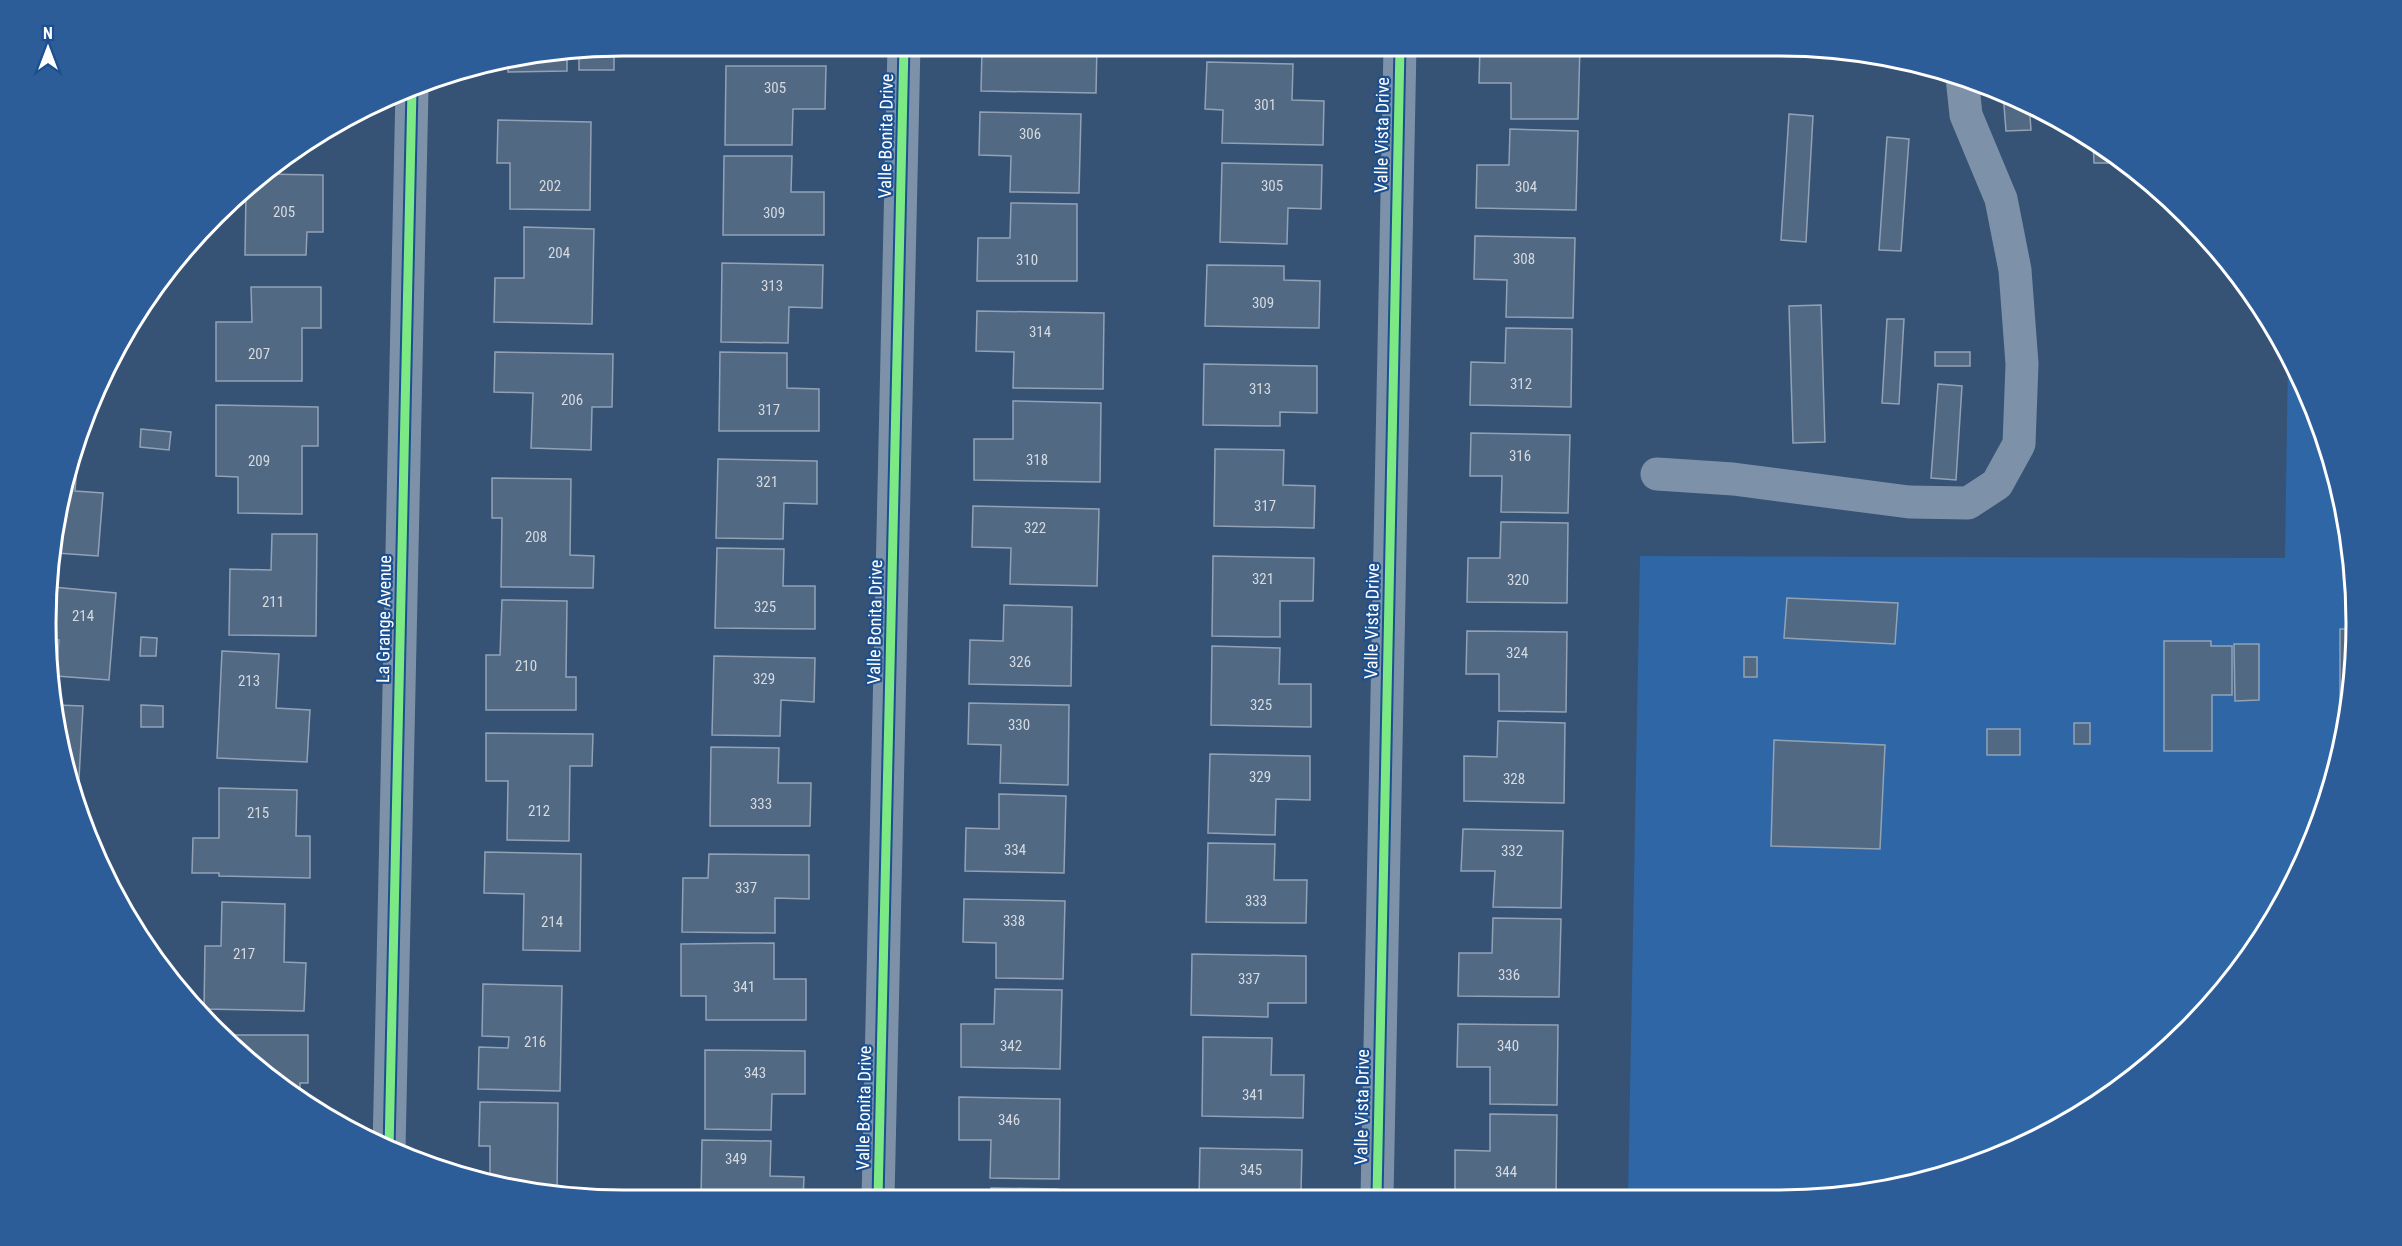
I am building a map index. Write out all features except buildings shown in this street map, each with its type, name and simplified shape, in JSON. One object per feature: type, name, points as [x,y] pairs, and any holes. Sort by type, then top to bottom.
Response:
[{"type":"street","name":"Valle Bonita Drive","points":[[878,1190],[904,56]]},
{"type":"street","name":"Valle Vista Drive","points":[[1377,1190],[1400,56]]},
{"type":"street","points":[[1657,474],[1733,479],[1910,502],[1968,503],[1996,484],[2019,444],[2022,364],[2015,270],[2001,199],[1966,115],[1963,87]]},
{"type":"street","name":"La Grange Avenue","points":[[389,1140],[412,97]]},
{"type":"shaded area","points":[[2288,372],[2303,406],[2327,476],[2342,549],[2346,623],[2345,660],[2336,734],[2327,770],[2303,840],[2270,907],[2251,938],[2206,997],[2153,1050],[2094,1095],[2030,1132],[1996,1147],[1926,1171],[1890,1180],[1816,1189],[1628,1190],[1640,556],[2285,558]]},
{"type":"cycle path","points":[[878,1190],[904,56]]},
{"type":"cycle path","points":[[1377,1190],[1400,56]]},
{"type":"cycle path","points":[[389,1140],[412,97]]}]
